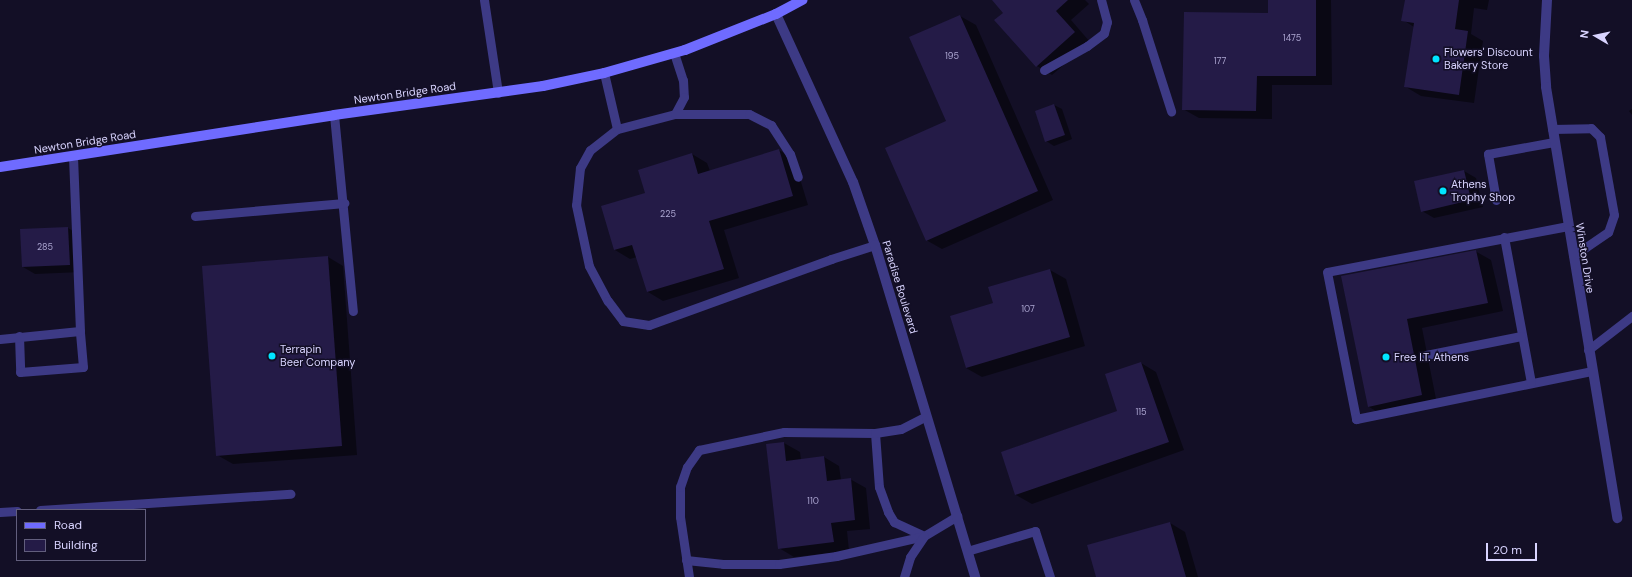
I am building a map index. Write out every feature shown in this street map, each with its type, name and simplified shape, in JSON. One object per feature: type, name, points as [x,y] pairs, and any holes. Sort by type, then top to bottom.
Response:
[{"type":"main road","name":"Newton Bridge Road","points":[[0,167],[334,115],[498,92],[604,73],[674,53],[776,14],[802,0]]},
{"type":"street","name":"Winston Drive","points":[[1547,0],[1544,56],[1552,129],[1591,371],[1617,518]]},
{"type":"street","name":"Paradise Boulevard","points":[[776,14],[839,147],[875,246],[975,577]]},
{"type":"lane","points":[[484,0],[498,92]]},
{"type":"lane","points":[[1044,70],[1087,46],[1104,33],[1106,22],[1101,0]]},
{"type":"lane","points":[[1134,0],[1142,20],[1171,111]]},
{"type":"lane","points":[[674,53],[683,80],[684,97],[675,114]]},
{"type":"lane","points":[[604,73],[618,129]]},
{"type":"lane","points":[[798,177],[790,154],[771,125],[749,114],[675,114],[618,129],[590,150],[580,168],[576,205],[589,266],[608,301],[623,321],[649,325],[831,259],[875,246]]},
{"type":"lane","points":[[334,115],[344,203],[353,312]]},
{"type":"lane","points":[[1552,129],[1590,128],[1600,136],[1614,215],[1608,232],[1573,256]]},
{"type":"lane","points":[[1496,200],[1488,154],[1554,142]]},
{"type":"lane","points":[[19,336],[20,372],[83,367],[80,331],[73,156]]},
{"type":"lane","points":[[195,216],[344,203]]},
{"type":"lane","points":[[1568,226],[1327,272],[1356,420],[1591,371]]},
{"type":"lane","points":[[1504,237],[1531,383]]},
{"type":"lane","points":[[1588,350],[1632,316]]},
{"type":"lane","points":[[0,339],[80,331]]},
{"type":"lane","points":[[1426,355],[1522,336]]},
{"type":"lane","points":[[689,577],[680,517],[680,487],[686,467],[699,450],[784,432],[875,433],[901,429],[926,416]]},
{"type":"lane","points":[[875,433],[879,487],[888,512],[894,522],[924,536]]},
{"type":"lane","points":[[56,509],[290,494]]},
{"type":"lane","points":[[0,512],[16,511]]},
{"type":"lane","points":[[686,560],[723,564],[779,564],[836,556],[924,536],[957,516]]},
{"type":"lane","points":[[967,551],[1035,530],[1050,577]]},
{"type":"lane","points":[[904,577],[910,557],[924,536]]},
{"type":"building","points":[[992,0],[1068,0],[1056,11],[1075,32],[1036,67],[994,20],[1003,13]]},
{"type":"building","points":[[1268,0],[1316,0],[1316,76],[1257,76],[1256,111],[1182,110],[1184,12],[1268,13]]},
{"type":"building","name":"Flowers' Discount Bakery Store","points":[[1405,0],[1459,0],[1455,29],[1468,31],[1459,95],[1404,87],[1414,23],[1401,21]]},
{"type":"building","points":[[960,15],[1038,191],[926,241],[885,148],[946,121],[909,37]]},
{"type":"building","points":[[1054,104],[1065,135],[1045,142],[1035,111]]},
{"type":"building","points":[[779,149],[793,196],[709,221],[724,269],[647,292],[632,245],[614,250],[601,206],[645,193],[638,170],[692,153],[698,174]]},
{"type":"building","name":"Athens Trophy Shop","points":[[1464,170],[1471,200],[1421,212],[1414,181]]},
{"type":"building","points":[[68,227],[70,265],[22,267],[20,229]]},
{"type":"building","name":"Free I.T. Athens","points":[[1476,250],[1488,303],[1407,319],[1422,395],[1368,407],[1341,276]]},
{"type":"building","name":"Terrapin Beer Company","points":[[328,256],[342,446],[216,456],[202,266]]},
{"type":"building","points":[[1050,269],[1070,337],[966,368],[950,316],[993,303],[988,287]]},
{"type":"building","points":[[1141,362],[1169,442],[1015,495],[1001,452],[1117,411],[1105,374]]},
{"type":"building","points":[[784,442],[786,461],[824,456],[827,481],[851,478],[855,520],[831,523],[834,542],[778,549],[766,444]]},
{"type":"building","points":[[1170,522],[1186,577],[1096,577],[1087,545]]},
{"type":"place","name":"Flowers' Discount Bakery Store","points":[[1436,59]]},
{"type":"place","name":"Athens Trophy Shop","points":[[1443,191]]},
{"type":"place","name":"Terrapin Beer Company","points":[[272,356]]},
{"type":"place","name":"Free I.T. Athens","points":[[1386,357]]}]
